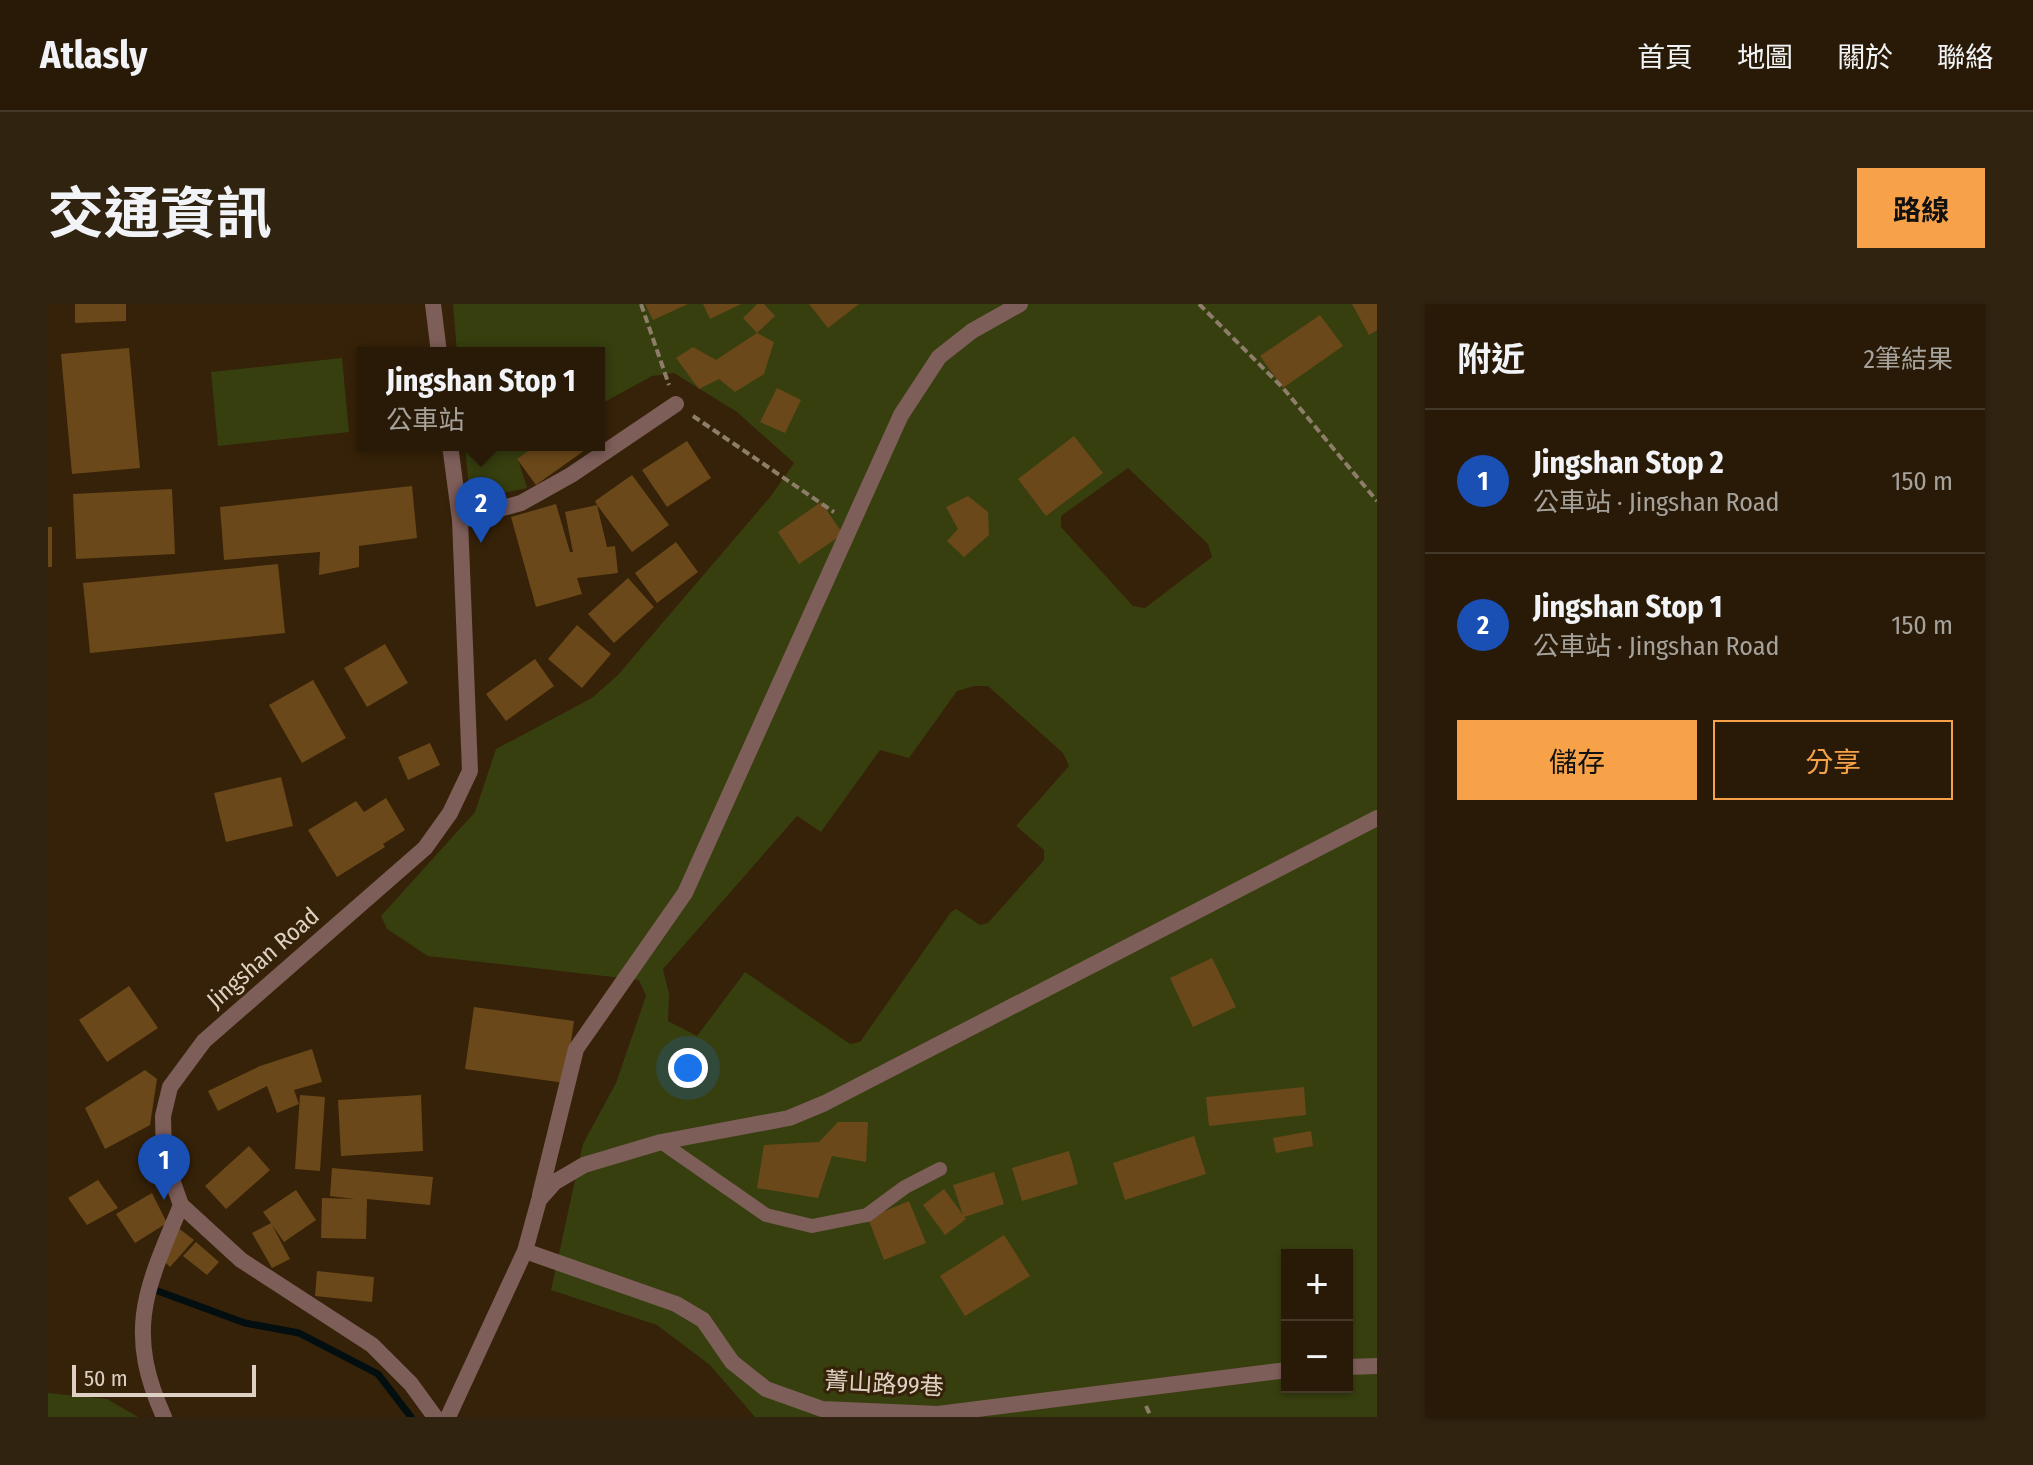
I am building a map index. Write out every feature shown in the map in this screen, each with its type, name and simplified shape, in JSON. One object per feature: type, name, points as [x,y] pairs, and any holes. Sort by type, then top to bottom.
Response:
[{"type":"street","points":[[433,304],[438,347]]},
{"type":"street","points":[[448,1417],[525,1251],[576,1049],[685,893],[901,415],[939,357],[972,331],[1020,304]]},
{"type":"street","points":[[460,520],[521,503],[571,475],[676,404]]},
{"type":"street","name":"Jingshan Road","points":[[435,1417],[411,1384],[372,1345],[241,1260],[181,1205],[164,1157],[163,1116],[170,1087],[204,1041],[425,848],[450,813],[470,771],[460,520],[451,451]]},
{"type":"street","points":[[539,1200],[555,1182],[584,1165],[661,1142],[721,1134],[789,1118],[825,1103],[1377,818]]},
{"type":"street","points":[[164,1417],[145,1359],[142,1321],[148,1284],[181,1205]]},
{"type":"street","name":"菁山路99巷","points":[[525,1251],[676,1304],[703,1320],[732,1362],[766,1389],[822,1409],[938,1414],[1281,1371]]},
{"type":"street","points":[[1353,1367],[1377,1366]]},
{"type":"lane","points":[[661,1142],[766,1215],[812,1226],[867,1215],[905,1187],[940,1169]]},
{"type":"path","points":[[641,304],[676,404],[852,524]]},
{"type":"path","points":[[1199,304],[1283,388],[1377,501]]},
{"type":"green space","points":[[453,304],[1377,304],[1377,1417],[755,1417],[710,1365],[657,1325],[551,1290],[583,1144],[616,1083],[646,996],[639,980],[428,956],[387,929],[381,916],[475,812],[496,749],[592,698],[618,675],[771,496],[794,463],[737,412],[674,373],[652,376],[605,402],[605,347],[457,347]],"holes":[[[1128,468],[1208,544],[1212,557],[1145,608],[1133,606],[1061,527],[1061,516]],[[988,686],[1063,753],[1069,766],[1016,826],[1044,850],[1044,860],[988,923],[980,925],[956,909],[951,912],[860,1042],[850,1044],[745,972],[697,1036],[668,1021],[669,994],[663,969],[797,816],[821,832],[880,750],[909,758],[957,691]]]},
{"type":"green space","points":[[342,358],[349,432],[218,446],[211,372]]},
{"type":"green space","points":[[466,451],[529,451],[518,459],[527,488],[474,499],[469,489]]},
{"type":"green space","points":[[48,1393],[107,1399],[138,1417],[48,1417]]},
{"type":"building","points":[[75,304],[126,304],[126,321],[75,323]]},
{"type":"building","points":[[645,304],[688,304],[653,320]]},
{"type":"building","points":[[703,304],[741,304],[710,319]]},
{"type":"building","points":[[757,304],[764,304],[775,316],[757,333],[743,318]]},
{"type":"building","points":[[809,304],[859,304],[828,328]]},
{"type":"building","points":[[1352,304],[1377,304],[1377,330],[1369,335]]},
{"type":"building","points":[[1320,315],[1343,346],[1283,388],[1260,356]]},
{"type":"building","points":[[757,333],[774,342],[764,374],[735,392],[719,379],[699,389],[676,358],[693,347],[716,360]]},
{"type":"building","points":[[129,348],[140,468],[72,474],[61,354]]},
{"type":"building","points":[[777,388],[801,400],[785,433],[760,422]]},
{"type":"building","points":[[1074,436],[1103,473],[1046,516],[1018,479]]},
{"type":"building","points":[[687,441],[711,478],[667,507],[642,470]]},
{"type":"building","points":[[528,451],[584,451],[536,485],[517,459]]},
{"type":"building","points":[[632,475],[669,525],[632,552],[595,501]]},
{"type":"building","points":[[412,486],[417,538],[359,546],[359,567],[319,575],[320,552],[224,560],[220,507]]},
{"type":"building","points":[[172,489],[175,554],[76,559],[73,494]]},
{"type":"building","points":[[968,496],[988,512],[989,535],[964,557],[947,541],[958,529],[946,507]]},
{"type":"building","points":[[821,502],[843,534],[799,564],[778,532]]},
{"type":"building","points":[[556,504],[570,552],[573,552],[565,512],[597,505],[607,547],[615,546],[618,573],[577,578],[582,594],[536,607],[511,517]]},
{"type":"building","points":[[48,527],[52,527],[52,567],[48,567]]},
{"type":"building","points":[[676,542],[698,572],[657,603],[635,573]]},
{"type":"building","points":[[278,564],[285,633],[90,653],[83,583]]},
{"type":"building","points":[[628,578],[654,607],[614,643],[588,614]]},
{"type":"building","points":[[577,625],[611,654],[582,688],[548,659]]},
{"type":"building","points":[[385,644],[408,683],[367,707],[344,668]]},
{"type":"building","points":[[535,659],[554,686],[506,721],[486,694]]},
{"type":"building","points":[[313,680],[346,738],[302,763],[269,705]]},
{"type":"building","points":[[430,743],[440,765],[408,780],[398,757]]},
{"type":"building","points":[[281,777],[293,826],[226,842],[214,793]]},
{"type":"building","points":[[386,798],[405,830],[383,844],[385,847],[337,877],[308,830],[356,801],[364,812]]},
{"type":"building","points":[[1212,958],[1236,1007],[1193,1027],[1170,978]]},
{"type":"building","points":[[129,986],[158,1028],[107,1062],[79,1020]]},
{"type":"building","points":[[474,1007],[574,1021],[565,1083],[465,1069]]},
{"type":"building","points":[[312,1049],[322,1082],[294,1090],[299,1104],[277,1113],[267,1086],[218,1111],[208,1091],[260,1066]]},
{"type":"building","points":[[145,1070],[157,1079],[150,1125],[105,1149],[85,1108]]},
{"type":"building","points":[[1304,1087],[1306,1115],[1209,1126],[1206,1097]]},
{"type":"building","points":[[300,1095],[325,1097],[320,1171],[295,1169]]},
{"type":"building","points":[[421,1095],[423,1151],[341,1156],[338,1100]]},
{"type":"building","points":[[838,1122],[868,1122],[866,1162],[832,1156],[818,1198],[757,1188],[764,1145],[819,1142]]},
{"type":"building","points":[[1311,1131],[1313,1146],[1276,1153],[1273,1138]]},
{"type":"building","points":[[1194,1136],[1206,1174],[1125,1200],[1113,1163]]},
{"type":"building","points":[[249,1146],[270,1170],[226,1209],[205,1186]]},
{"type":"building","points":[[1069,1151],[1078,1184],[1022,1201],[1012,1168]]},
{"type":"building","points":[[332,1168],[433,1177],[430,1205],[367,1199],[366,1239],[321,1238],[322,1198],[355,1199],[330,1196]]},
{"type":"building","points":[[994,1172],[1004,1204],[964,1217],[966,1219],[945,1235],[923,1205],[944,1189],[963,1215],[953,1185]]},
{"type":"building","points":[[98,1180],[118,1208],[87,1225],[68,1198]]},
{"type":"building","points":[[296,1190],[316,1220],[284,1242],[272,1225],[290,1259],[272,1268],[252,1233],[271,1223],[263,1212]]},
{"type":"building","points":[[152,1193],[167,1223],[135,1243],[116,1214]]},
{"type":"building","points":[[909,1201],[926,1243],[884,1260],[868,1218]]},
{"type":"building","points":[[177,1227],[194,1240],[170,1267],[163,1260]]},
{"type":"building","points":[[1004,1235],[1030,1276],[965,1316],[940,1276]]},
{"type":"building","points":[[196,1242],[219,1262],[207,1275],[183,1256]]},
{"type":"building","points":[[317,1271],[374,1277],[372,1302],[315,1296]]},
{"type":"waterway","points":[[155,1290],[245,1323],[299,1333],[378,1374],[411,1417]]},
{"type":"place","name":"Jingshan Stop 1","points":[[481,543]]},
{"type":"place","name":"Jingshan Stop 2","points":[[164,1200]]}]
